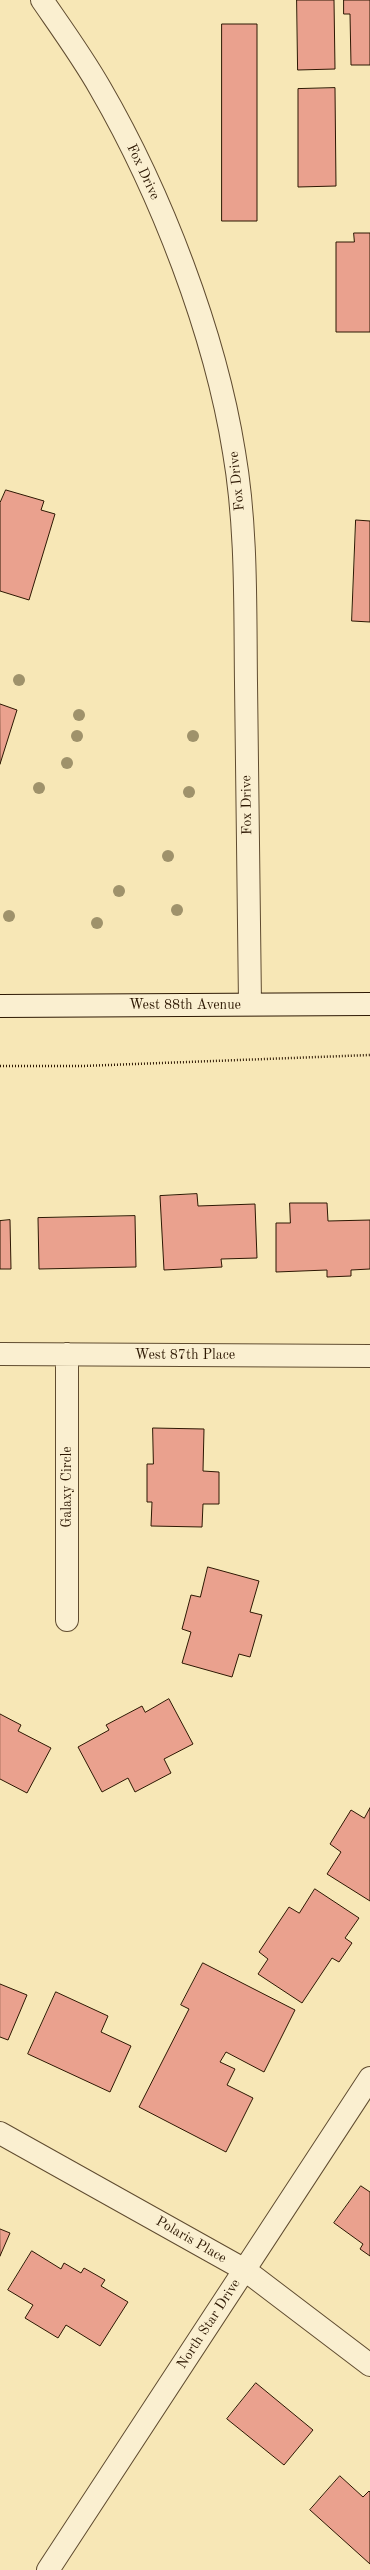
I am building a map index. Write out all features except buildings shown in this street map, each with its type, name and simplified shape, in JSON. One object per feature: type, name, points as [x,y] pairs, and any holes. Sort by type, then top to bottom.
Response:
[{"type":"street","name":"Fox Drive","points":[[42,0],[100,87],[130,144],[157,204],[194,300],[220,381],[235,454],[242,540],[250,1004]]},
{"type":"street","name":"West 88th Avenue","points":[[0,1006],[370,1004]]},
{"type":"street","name":"West 87th Place","points":[[0,1354],[370,1356]]},
{"type":"street","name":"Galaxy Circle","points":[[67,1354],[67,1620]]},
{"type":"street","name":"North Star Drive","points":[[48,2570],[370,2078]]},
{"type":"street","name":"Polaris Place","points":[[0,2134],[245,2270],[370,2365]]},
{"type":"path","points":[[0,1066],[83,1066],[370,1055]]}]
